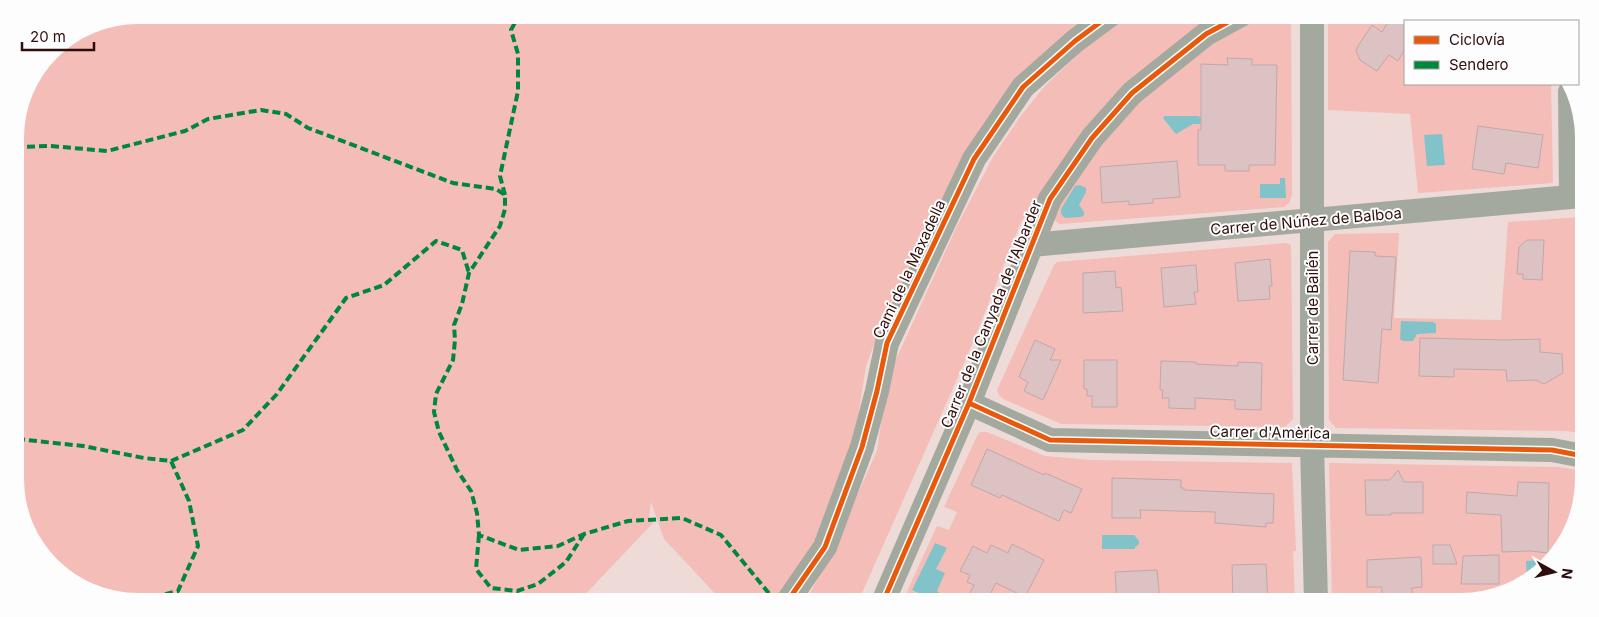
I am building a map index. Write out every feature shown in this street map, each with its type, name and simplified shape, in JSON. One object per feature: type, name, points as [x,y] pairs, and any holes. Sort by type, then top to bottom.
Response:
[{"type":"street","name":"Camí de la Maxadella","points":[[793,593],[824,547],[862,446],[887,343],[974,159],[1023,87],[1075,41],[1098,24]]},
{"type":"street","name":"Carrer de la Canyada de l'Albarder","points":[[887,593],[969,403],[1050,200],[1092,138],[1132,93],[1206,34],[1224,24]]},
{"type":"street","name":"Carrer de Bailén","points":[[1312,24],[1312,445],[1316,593]]},
{"type":"street","points":[[1571,108],[1575,179]]},
{"type":"street","name":"Carrer de Núñez de Balboa","points":[[1031,245],[1575,196]]},
{"type":"street","name":"Carrer d'Amèrica","points":[[969,403],[1050,440],[1552,450],[1575,454]]},
{"type":"shaded area","points":[[130,24],[1084,24],[1053,46],[882,329],[866,366],[847,468],[823,530],[779,593],[715,593],[664,539],[651,502],[649,517],[653,523],[587,593],[130,593],[101,587],[87,582],[74,574],[52,554],[35,530],[26,502],[24,487],[24,130],[32,94],[47,68],[68,47],[94,32]]},
{"type":"shaded area","points":[[1113,24],[1207,24],[1088,126],[1021,222],[969,352],[862,593],[810,593],[826,564],[877,451],[884,403],[893,366],[957,226],[993,157],[1020,117],[1044,87],[1101,32]]},
{"type":"shaded area","points":[[1240,24],[1291,24],[1292,195],[1289,203],[1284,207],[1060,224],[1056,222],[1053,216],[1053,209],[1098,143],[1171,70]]},
{"type":"shaded area","points":[[1328,24],[1404,24],[1404,85],[1551,85],[1553,183],[1418,193],[1410,114],[1328,110]]},
{"type":"shaded area","points":[[1575,217],[1575,432],[1336,428],[1329,420],[1328,242],[1335,234],[1399,233],[1394,318],[1501,320],[1508,222]]},
{"type":"shaded area","points":[[1286,243],[1291,245],[1293,419],[1285,427],[1061,424],[1003,399],[999,395],[997,390],[1057,262]]},
{"type":"shaded area","points":[[980,432],[987,432],[1045,456],[1091,460],[1292,463],[1296,551],[1293,551],[1295,593],[907,593],[937,526],[949,530],[957,512],[944,507]]},
{"type":"shaded area","points":[[1329,463],[1558,467],[1575,470],[1573,502],[1569,516],[1564,530],[1553,547],[1529,547],[1529,571],[1505,585],[1469,593],[1332,593]]},
{"type":"water","points":[[1164,116],[1198,116],[1202,121],[1200,124],[1193,124],[1176,134],[1163,118]]},
{"type":"water","points":[[1442,134],[1445,165],[1427,166],[1424,135]]},
{"type":"water","points":[[1280,178],[1285,178],[1286,198],[1260,198],[1260,184],[1280,184]]},
{"type":"water","points":[[1080,185],[1086,188],[1086,192],[1079,205],[1084,215],[1081,217],[1065,218],[1061,214],[1061,209],[1075,186]]},
{"type":"water","points":[[1401,321],[1433,322],[1436,324],[1436,333],[1417,334],[1413,341],[1403,341],[1400,339]]},
{"type":"water","points":[[1102,535],[1134,535],[1139,544],[1135,549],[1102,549]]},
{"type":"water","points":[[935,543],[947,548],[936,569],[945,573],[937,591],[940,593],[919,593],[912,590]]},
{"type":"water","points":[[1526,561],[1529,561],[1529,571],[1527,573]]},
{"type":"building","points":[[1387,24],[1404,24],[1404,51],[1398,61],[1389,55],[1377,71],[1360,60],[1356,51],[1372,25],[1382,32]]},
{"type":"building","points":[[1227,58],[1252,59],[1252,65],[1277,65],[1275,165],[1249,165],[1249,171],[1225,171],[1225,165],[1198,165],[1198,130],[1201,130],[1201,64],[1228,65]]},
{"type":"building","points":[[1478,126],[1543,135],[1538,168],[1506,163],[1504,174],[1472,169]]},
{"type":"building","points":[[1177,161],[1180,197],[1153,199],[1153,203],[1129,205],[1129,201],[1102,203],[1100,167]]},
{"type":"building","points":[[1527,240],[1544,240],[1542,280],[1523,279],[1523,274],[1517,274],[1519,247]]},
{"type":"building","points":[[1350,251],[1375,252],[1375,256],[1396,257],[1391,330],[1382,329],[1378,383],[1343,380]]},
{"type":"building","points":[[1270,259],[1272,286],[1269,286],[1270,299],[1238,301],[1235,263]]},
{"type":"building","points":[[1196,265],[1198,292],[1194,292],[1196,304],[1164,307],[1161,268]]},
{"type":"building","points":[[1115,271],[1116,288],[1121,287],[1123,311],[1083,313],[1083,273]]},
{"type":"building","points":[[1420,338],[1540,339],[1540,352],[1562,354],[1563,373],[1544,384],[1536,380],[1507,381],[1506,370],[1454,369],[1454,377],[1419,376]]},
{"type":"building","points":[[1035,340],[1055,349],[1050,360],[1061,360],[1043,400],[1024,391],[1028,382],[1019,377]]},
{"type":"building","points":[[1084,360],[1117,360],[1117,407],[1092,407],[1092,396],[1087,396],[1087,389],[1084,389]]},
{"type":"building","points":[[1161,361],[1238,366],[1238,362],[1262,363],[1261,410],[1235,409],[1235,400],[1195,398],[1195,409],[1169,408],[1169,398],[1162,398],[1163,390],[1160,390]]},
{"type":"building","points":[[987,449],[1044,475],[1045,473],[1082,489],[1071,513],[1064,510],[1059,521],[1002,495],[1000,498],[971,485]]},
{"type":"building","points":[[1398,470],[1404,482],[1423,482],[1423,513],[1366,515],[1365,480],[1390,480]]},
{"type":"building","points":[[1112,478],[1181,480],[1181,488],[1184,488],[1184,490],[1274,494],[1273,523],[1266,523],[1266,527],[1215,523],[1215,512],[1140,510],[1141,518],[1112,518]]},
{"type":"building","points":[[1518,482],[1549,483],[1548,547],[1529,547],[1529,551],[1502,552],[1501,515],[1466,513],[1467,492],[1517,496]]},
{"type":"building","points":[[1012,544],[1044,560],[1027,593],[1017,593],[996,583],[991,593],[970,593],[974,585],[967,582],[970,575],[960,571],[973,546],[987,553],[991,545],[1008,553]]},
{"type":"building","points":[[1433,545],[1450,545],[1457,564],[1433,564]]},
{"type":"building","points":[[1499,555],[1499,584],[1461,584],[1463,556]]},
{"type":"building","points":[[1421,557],[1422,587],[1412,588],[1412,593],[1382,593],[1382,587],[1367,587],[1367,560]]},
{"type":"building","points":[[1266,564],[1268,593],[1233,593],[1232,565]]},
{"type":"building","points":[[1157,570],[1159,593],[1116,593],[1115,572]]},
{"type":"marked path","points":[[505,195],[500,176],[518,91],[518,54],[511,30],[514,24]]},
{"type":"marked path","points":[[24,147],[51,146],[107,151],[185,131],[208,119],[261,110],[286,114],[308,128],[453,183],[496,189],[505,195],[505,209],[500,226],[469,273],[462,304],[454,325],[453,360],[436,394],[434,412],[439,432],[457,470],[471,491],[477,513],[479,535],[519,550],[558,546],[584,534],[628,521],[682,518],[721,535],[769,593]]},
{"type":"marked path","points":[[171,461],[243,430],[277,394],[346,298],[384,285],[436,241],[462,250],[469,273]]},
{"type":"marked path","points":[[24,440],[83,446],[144,458],[171,461],[189,501],[198,546],[178,591],[170,593]]},
{"type":"marked path","points":[[479,535],[476,569],[491,588],[517,591],[538,584],[566,562],[584,534]]},
{"type":"cycle path","points":[[793,593],[825,547],[862,447],[887,343],[974,159],[1023,87],[1075,41],[1098,24]]},
{"type":"cycle path","points":[[887,593],[969,403],[1050,199],[1092,138],[1132,93],[1206,34],[1224,24]]},
{"type":"cycle path","points":[[969,403],[1050,440],[1552,450],[1575,454]]}]
